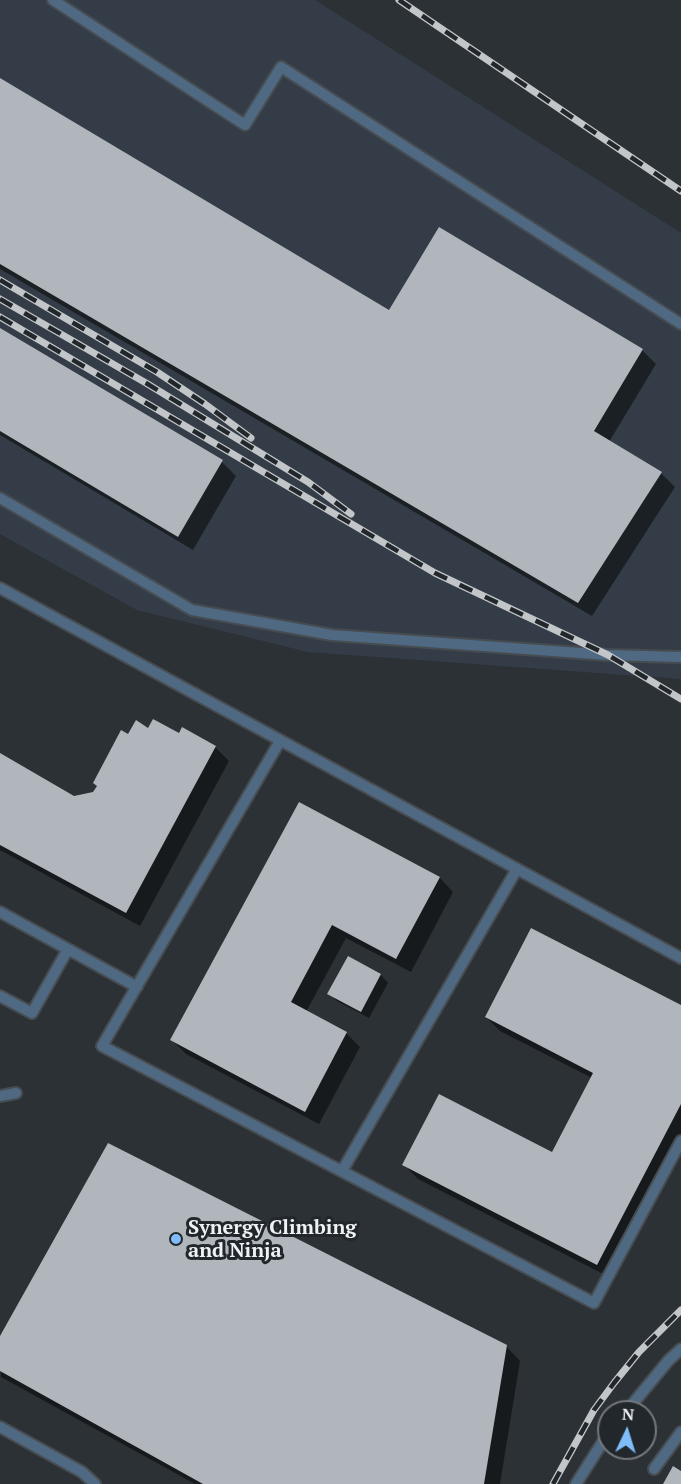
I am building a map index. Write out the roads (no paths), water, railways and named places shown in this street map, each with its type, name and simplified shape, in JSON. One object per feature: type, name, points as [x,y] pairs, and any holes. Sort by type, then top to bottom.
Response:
[{"type":"lane","points":[[53,0],[245,125],[281,67],[681,324]]},
{"type":"lane","points":[[0,498],[192,610],[332,635],[608,656],[681,657]]},
{"type":"lane","points":[[0,588],[681,958]]},
{"type":"lane","points":[[280,741],[102,1046],[594,1303],[681,1141]]},
{"type":"lane","points":[[342,1171],[516,869]]},
{"type":"lane","points":[[0,912],[137,987]]},
{"type":"lane","points":[[0,996],[32,1013],[68,949]]},
{"type":"lane","points":[[0,1096],[16,1093]]},
{"type":"lane","points":[[636,1400],[681,1349]]},
{"type":"lane","points":[[0,1427],[82,1472],[95,1484]]},
{"type":"lane","points":[[654,1469],[681,1432]]},
{"type":"lane","points":[[576,1484],[597,1451]]},
{"type":"railway","points":[[399,0],[681,191]]},
{"type":"railway","points":[[0,280],[157,372],[251,438]]},
{"type":"railway","points":[[0,299],[146,383],[308,482],[351,514]]},
{"type":"railway","points":[[0,317],[435,573],[608,655],[681,699]]},
{"type":"railway","points":[[553,1484],[594,1410],[639,1352],[681,1310]]},
{"type":"place","name":"Synergy Climbing and Ninja","points":[[176,1239]]}]
